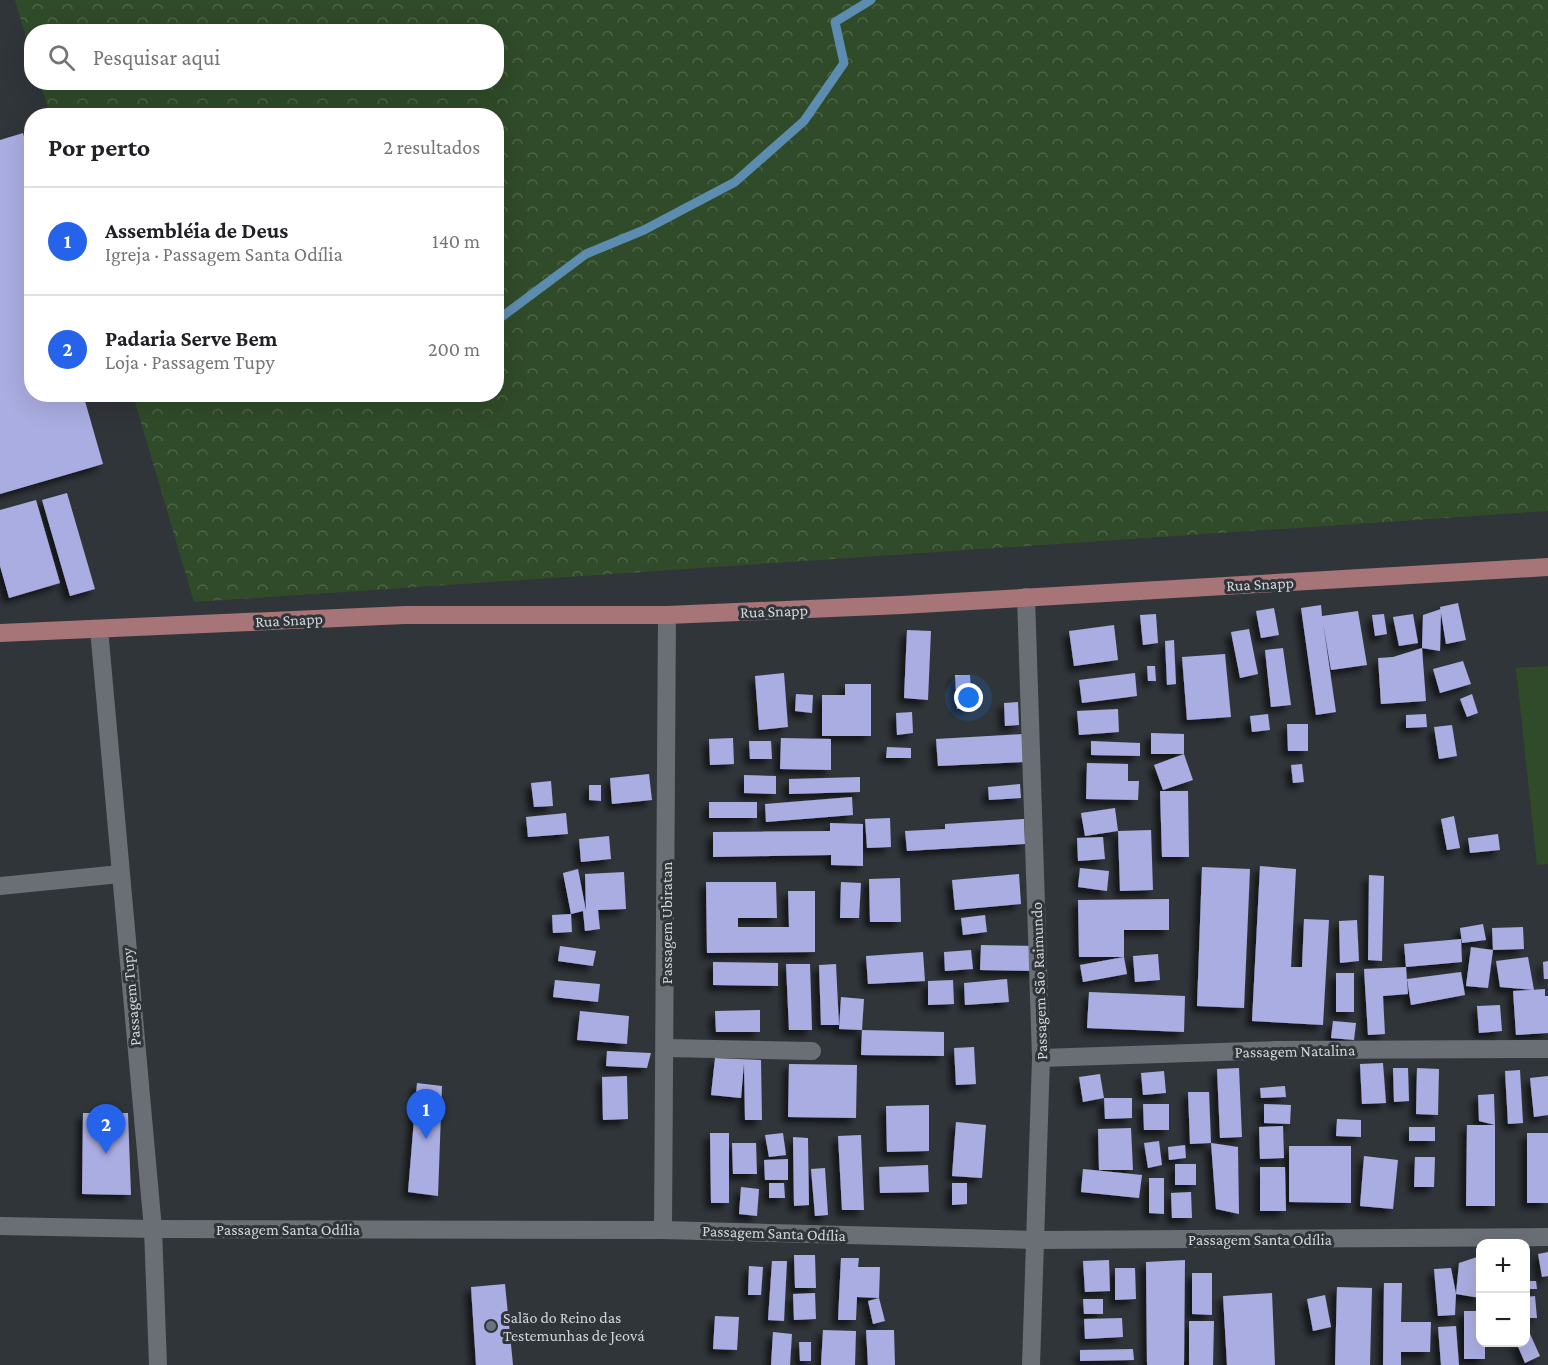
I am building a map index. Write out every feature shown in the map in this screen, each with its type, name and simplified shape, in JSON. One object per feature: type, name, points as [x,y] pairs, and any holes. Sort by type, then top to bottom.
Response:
[{"type":"main road","name":"Rua Snapp","points":[[0,633],[405,615],[667,615],[902,605],[1548,567]]},
{"type":"street","name":"Passagem São Raimundo","points":[[1026,597],[1041,1058],[1031,1365]]},
{"type":"street","name":"Passagem Ubiratan","points":[[663,1230],[666,1048],[667,615]]},
{"type":"street","name":"Passagem Tupy","points":[[99,629],[153,1228],[158,1365]]},
{"type":"street","points":[[0,886],[120,874]]},
{"type":"street","points":[[666,1048],[812,1051]]},
{"type":"street","name":"Passagem Natalina","points":[[1041,1058],[1276,1050],[1548,1049]]},
{"type":"street","name":"Passagem Santa Odília","points":[[0,1226],[663,1230],[1035,1240],[1548,1237]]},
{"type":"green space","points":[[15,0],[1548,0],[1548,511],[194,602],[135,402],[504,402],[504,108],[48,108],[42,90],[504,90],[504,24],[24,24],[24,30]]},
{"type":"green space","points":[[1548,666],[1548,864],[1537,865],[1516,668]]},
{"type":"building","points":[[23,133],[24,136],[24,402],[85,402],[103,464],[0,494],[0,140]]},
{"type":"building","points":[[67,493],[95,589],[70,596],[42,500]]},
{"type":"building","points":[[36,500],[60,583],[9,598],[0,566],[0,510]]},
{"type":"building","points":[[1458,603],[1466,640],[1446,644],[1440,607]]},
{"type":"building","points":[[1321,605],[1322,616],[1358,611],[1367,665],[1331,670],[1323,623],[1336,712],[1316,715],[1301,608]]},
{"type":"building","points":[[1274,608],[1279,635],[1261,638],[1256,611]]},
{"type":"building","points":[[1441,609],[1440,651],[1422,648],[1423,615]]},
{"type":"building","points":[[1156,614],[1158,643],[1143,645],[1140,615]]},
{"type":"building","points":[[1384,614],[1387,634],[1375,636],[1372,615]]},
{"type":"building","points":[[1413,614],[1418,643],[1399,646],[1393,617]]},
{"type":"building","points":[[1114,625],[1118,660],[1074,666],[1069,631]]},
{"type":"building","points":[[1249,629],[1258,674],[1240,678],[1231,632]]},
{"type":"building","points":[[907,630],[931,631],[928,700],[904,698]]},
{"type":"building","points":[[1174,640],[1176,684],[1167,685],[1165,641]]},
{"type":"building","points":[[1283,648],[1291,705],[1271,707],[1265,650]]},
{"type":"building","points":[[1422,648],[1426,701],[1381,704],[1378,658],[1393,657]]},
{"type":"building","points":[[1225,654],[1231,717],[1187,720],[1182,657]]},
{"type":"building","points":[[1463,661],[1471,684],[1440,693],[1433,669]]},
{"type":"building","points":[[1147,666],[1155,666],[1156,681],[1148,681]]},
{"type":"building","points":[[784,673],[788,727],[759,730],[755,676]]},
{"type":"building","points":[[1135,673],[1137,696],[1082,703],[1079,680]]},
{"type":"building","points":[[955,675],[970,675],[972,708],[957,709]]},
{"type":"building","points":[[845,684],[871,684],[871,736],[822,736],[822,695],[845,695]]},
{"type":"building","points":[[796,694],[813,695],[812,713],[795,711]]},
{"type":"building","points":[[1472,694],[1478,713],[1467,717],[1460,699]]},
{"type":"building","points":[[1018,702],[1019,725],[1005,726],[1004,703]]},
{"type":"building","points":[[1118,709],[1119,732],[1079,735],[1077,711]]},
{"type":"building","points":[[912,712],[913,733],[897,735],[896,713]]},
{"type":"building","points":[[1268,714],[1270,730],[1252,732],[1250,716]]},
{"type":"building","points":[[1426,714],[1427,727],[1406,728],[1406,715]]},
{"type":"building","points":[[1287,724],[1308,724],[1308,751],[1288,751]]},
{"type":"building","points":[[1452,725],[1457,756],[1439,759],[1434,727]]},
{"type":"building","points":[[1151,733],[1184,734],[1184,754],[1151,754]]},
{"type":"building","points":[[1023,734],[1025,762],[938,766],[936,739]]},
{"type":"building","points":[[733,738],[734,764],[710,765],[709,739]]},
{"type":"building","points":[[781,738],[831,739],[831,770],[780,769]]},
{"type":"building","points":[[749,741],[771,741],[772,759],[750,759]]},
{"type":"building","points":[[1091,741],[1140,743],[1140,756],[1091,755]]},
{"type":"building","points":[[887,747],[911,748],[911,758],[886,758]]},
{"type":"building","points":[[1184,754],[1193,780],[1163,790],[1154,765]]},
{"type":"building","points":[[1087,763],[1128,764],[1128,781],[1139,781],[1138,800],[1086,799]]},
{"type":"building","points":[[1302,764],[1304,782],[1293,783],[1291,765]]},
{"type":"building","points":[[649,774],[652,800],[612,804],[610,778]]},
{"type":"building","points":[[744,775],[776,776],[776,794],[744,793]]},
{"type":"building","points":[[860,777],[860,792],[789,794],[789,779]]},
{"type":"building","points":[[551,781],[553,806],[534,807],[531,783]]},
{"type":"building","points":[[1020,784],[1021,798],[989,800],[988,787]]},
{"type":"building","points":[[589,785],[601,785],[601,801],[589,800]]},
{"type":"building","points":[[1160,791],[1188,791],[1189,857],[1162,857]]},
{"type":"building","points":[[852,797],[853,815],[766,822],[765,804]]},
{"type":"building","points":[[709,802],[757,802],[757,818],[709,818]]},
{"type":"building","points":[[1115,808],[1118,831],[1085,836],[1081,813]]},
{"type":"building","points":[[566,813],[568,834],[528,837],[526,817]]},
{"type":"building","points":[[1454,816],[1460,848],[1447,850],[1441,819]]},
{"type":"building","points":[[890,818],[891,847],[867,848],[865,819]]},
{"type":"building","points":[[1024,819],[1025,844],[907,851],[905,831],[945,829],[945,824]]},
{"type":"building","points":[[830,823],[863,824],[863,866],[831,865],[831,855],[713,857],[713,832],[830,831]]},
{"type":"building","points":[[1151,830],[1153,890],[1120,891],[1118,831]]},
{"type":"building","points":[[1498,834],[1500,850],[1470,853],[1468,838]]},
{"type":"building","points":[[609,836],[611,859],[581,862],[579,839]]},
{"type":"building","points":[[1103,837],[1105,859],[1078,861],[1077,838]]},
{"type":"building","points":[[1260,866],[1296,869],[1291,967],[1302,967],[1304,919],[1329,920],[1323,1025],[1252,1021]]},
{"type":"building","points":[[1202,867],[1250,869],[1244,1008],[1197,1006]]},
{"type":"building","points":[[1080,868],[1109,871],[1107,891],[1078,887]]},
{"type":"building","points":[[578,869],[586,911],[585,874],[624,872],[626,909],[598,910],[600,929],[585,931],[583,911],[571,914],[563,873]]},
{"type":"building","points":[[1019,874],[1021,904],[955,910],[952,880]]},
{"type":"building","points":[[1369,875],[1384,876],[1382,961],[1368,960]]},
{"type":"building","points":[[900,878],[901,922],[870,922],[869,879]]},
{"type":"building","points":[[706,882],[776,882],[777,918],[738,918],[738,927],[789,927],[788,891],[815,891],[815,952],[707,953]]},
{"type":"building","points":[[841,882],[861,883],[859,918],[840,918]]},
{"type":"building","points":[[1169,899],[1169,930],[1124,930],[1124,957],[1079,957],[1078,900]]},
{"type":"building","points":[[571,914],[572,932],[553,933],[552,915]]},
{"type":"building","points":[[985,915],[987,932],[963,935],[961,918]]},
{"type":"building","points":[[1357,920],[1359,961],[1340,963],[1339,921]]},
{"type":"building","points":[[1483,924],[1486,940],[1462,943],[1460,928]]},
{"type":"building","points":[[1523,927],[1524,949],[1493,950],[1492,928]]},
{"type":"building","points":[[1461,939],[1462,962],[1406,967],[1404,944]]},
{"type":"building","points":[[981,945],[1037,946],[1036,971],[980,970]]},
{"type":"building","points":[[560,946],[596,951],[593,966],[558,961]]},
{"type":"building","points":[[1471,947],[1493,950],[1488,988],[1466,986]]},
{"type":"building","points":[[971,950],[973,969],[945,971],[944,952]]},
{"type":"building","points":[[923,952],[925,981],[868,984],[866,956]]},
{"type":"building","points":[[1158,954],[1160,980],[1135,982],[1133,956]]},
{"type":"building","points":[[1124,957],[1127,974],[1083,982],[1080,965]]},
{"type":"building","points":[[1528,957],[1534,990],[1500,987],[1496,961]]},
{"type":"building","points":[[1548,961],[1548,979],[1544,979],[1543,962]]},
{"type":"building","points":[[713,962],[778,963],[778,986],[713,985]]},
{"type":"building","points":[[786,964],[810,964],[812,1030],[789,1030]]},
{"type":"building","points":[[836,964],[839,1025],[821,1025],[819,965]]},
{"type":"building","points":[[1406,967],[1408,994],[1383,996],[1385,1034],[1368,1035],[1364,969]]},
{"type":"building","points":[[1461,972],[1465,995],[1411,1005],[1407,979]]},
{"type":"building","points":[[1336,973],[1354,973],[1354,1012],[1336,1012]]},
{"type":"building","points":[[1007,979],[1009,1002],[965,1005],[964,983]]},
{"type":"building","points":[[555,980],[600,984],[598,1002],[553,997]]},
{"type":"building","points":[[953,980],[954,1004],[928,1005],[928,981]]},
{"type":"building","points":[[1545,989],[1545,996],[1548,996],[1548,1033],[1516,1035],[1513,991]]},
{"type":"building","points":[[1089,992],[1185,996],[1184,1032],[1087,1028]]},
{"type":"building","points":[[841,997],[864,999],[862,1030],[839,1029]]},
{"type":"building","points":[[1500,1005],[1502,1031],[1479,1033],[1477,1006]]},
{"type":"building","points":[[760,1010],[760,1032],[716,1032],[715,1011]]},
{"type":"building","points":[[580,1011],[629,1016],[627,1044],[577,1040]]},
{"type":"building","points":[[1333,1021],[1356,1023],[1354,1040],[1331,1038]]},
{"type":"building","points":[[862,1030],[944,1032],[944,1056],[861,1055]]},
{"type":"building","points":[[974,1047],[976,1084],[956,1085],[954,1048]]},
{"type":"building","points":[[607,1051],[651,1053],[647,1068],[606,1066]]},
{"type":"building","points":[[715,1058],[761,1060],[762,1120],[745,1120],[744,1063],[741,1098],[711,1095]]},
{"type":"building","points":[[1383,1063],[1386,1103],[1362,1104],[1360,1064]]},
{"type":"building","points":[[789,1064],[857,1065],[856,1118],[788,1117]]},
{"type":"building","points":[[1239,1068],[1242,1137],[1220,1138],[1217,1069]]},
{"type":"building","points":[[1393,1068],[1408,1068],[1409,1101],[1394,1102]]},
{"type":"building","points":[[1417,1068],[1439,1069],[1438,1115],[1416,1114]]},
{"type":"building","points":[[1520,1070],[1523,1123],[1508,1124],[1505,1071]]},
{"type":"building","points":[[1164,1071],[1166,1093],[1143,1095],[1141,1073]]},
{"type":"building","points":[[1100,1074],[1104,1098],[1083,1102],[1079,1077]]},
{"type":"building","points":[[627,1076],[628,1119],[603,1120],[602,1077]]},
{"type":"building","points":[[1548,1076],[1548,1115],[1534,1117],[1530,1078]]},
{"type":"building","points":[[417,1083],[442,1086],[438,1196],[408,1192]]},
{"type":"building","points":[[1285,1086],[1286,1097],[1261,1098],[1260,1088]]},
{"type":"building","points":[[1188,1092],[1209,1092],[1211,1143],[1190,1144]]},
{"type":"building","points":[[1494,1094],[1495,1125],[1479,1121],[1478,1095]]},
{"type":"building","points":[[1104,1098],[1132,1098],[1132,1118],[1105,1119]]},
{"type":"building","points":[[1143,1104],[1169,1104],[1169,1130],[1144,1130]]},
{"type":"building","points":[[1264,1104],[1291,1105],[1290,1124],[1264,1123]]},
{"type":"building","points":[[929,1105],[929,1151],[887,1152],[886,1106]]},
{"type":"building","points":[[83,1113],[128,1113],[131,1195],[82,1194]]},
{"type":"building","points":[[1337,1119],[1361,1120],[1361,1137],[1336,1136]]},
{"type":"building","points":[[956,1122],[986,1125],[982,1178],[952,1176]]},
{"type":"building","points":[[1467,1125],[1495,1125],[1495,1206],[1466,1206]]},
{"type":"building","points":[[1283,1126],[1284,1158],[1260,1159],[1259,1127]]},
{"type":"building","points":[[1409,1127],[1435,1127],[1435,1141],[1409,1141]]},
{"type":"building","points":[[1131,1128],[1133,1170],[1099,1170],[1098,1129]]},
{"type":"building","points":[[710,1133],[729,1133],[729,1203],[711,1203]]},
{"type":"building","points":[[783,1133],[786,1155],[769,1157],[765,1135]]},
{"type":"building","points":[[1527,1133],[1548,1133],[1548,1203],[1527,1203]]},
{"type":"building","points":[[861,1135],[864,1210],[842,1210],[838,1136]]},
{"type":"building","points":[[793,1137],[808,1138],[809,1205],[794,1206]]},
{"type":"building","points":[[1159,1141],[1162,1165],[1148,1168],[1144,1143]]},
{"type":"building","points":[[732,1143],[756,1143],[757,1174],[733,1174]]},
{"type":"building","points":[[1211,1143],[1238,1147],[1239,1214],[1216,1209]]},
{"type":"building","points":[[1185,1145],[1186,1158],[1169,1160],[1168,1147]]},
{"type":"building","points":[[1289,1146],[1351,1146],[1351,1203],[1289,1202]]},
{"type":"building","points":[[1364,1156],[1398,1160],[1393,1209],[1360,1206]]},
{"type":"building","points":[[1415,1157],[1435,1157],[1434,1187],[1414,1187]]},
{"type":"building","points":[[788,1159],[788,1180],[765,1180],[764,1160]]},
{"type":"building","points":[[1175,1164],[1196,1164],[1196,1185],[1175,1185]]},
{"type":"building","points":[[928,1165],[929,1192],[880,1193],[879,1167]]},
{"type":"building","points":[[1260,1167],[1285,1167],[1286,1211],[1260,1211]]},
{"type":"building","points":[[825,1168],[828,1215],[815,1216],[811,1169]]},
{"type":"building","points":[[1083,1169],[1142,1175],[1139,1198],[1081,1192]]},
{"type":"building","points":[[1149,1178],[1164,1178],[1164,1214],[1149,1213]]},
{"type":"building","points":[[769,1183],[784,1183],[785,1198],[769,1198]]},
{"type":"building","points":[[952,1183],[967,1183],[967,1204],[952,1205]]},
{"type":"building","points":[[741,1187],[759,1189],[757,1216],[739,1214]]},
{"type":"building","points":[[1191,1192],[1192,1218],[1172,1218],[1171,1193]]},
{"type":"building","points":[[1548,1252],[1548,1276],[1542,1277],[1538,1254]]},
{"type":"building","points":[[794,1255],[815,1255],[816,1288],[795,1288]]},
{"type":"building","points":[[1476,1257],[1476,1297],[1456,1294],[1459,1263]]},
{"type":"building","points":[[841,1258],[859,1258],[858,1267],[880,1267],[879,1298],[857,1297],[856,1320],[838,1320]]},
{"type":"building","points":[[1109,1260],[1110,1291],[1085,1292],[1083,1261]]},
{"type":"building","points":[[1185,1260],[1184,1365],[1147,1365],[1146,1262]]},
{"type":"building","points":[[772,1261],[787,1261],[784,1321],[768,1320]]},
{"type":"building","points":[[749,1266],[763,1267],[761,1295],[748,1295]]},
{"type":"building","points":[[1115,1268],[1135,1268],[1136,1299],[1115,1300]]},
{"type":"building","points":[[1451,1268],[1456,1294],[1455,1315],[1438,1316],[1434,1269]]},
{"type":"building","points":[[1192,1273],[1212,1273],[1212,1315],[1192,1314]]},
{"type":"building","points":[[1530,1281],[1536,1281],[1537,1289],[1530,1289]]},
{"type":"building","points":[[1384,1283],[1402,1283],[1401,1322],[1431,1322],[1430,1352],[1401,1352],[1401,1365],[1383,1365]]},
{"type":"building","name":"Salão do Reino das Testemunhas de Jeová","points":[[505,1284],[513,1365],[476,1365],[471,1287]]},
{"type":"building","points":[[1337,1287],[1372,1288],[1370,1365],[1335,1365]]},
{"type":"building","points":[[815,1293],[816,1319],[794,1320],[793,1294]]},
{"type":"building","points":[[1272,1293],[1275,1365],[1227,1365],[1223,1296]]},
{"type":"building","points":[[1325,1295],[1331,1327],[1313,1331],[1307,1299]]},
{"type":"building","points":[[1535,1296],[1537,1318],[1530,1318],[1530,1297]]},
{"type":"building","points":[[879,1298],[885,1321],[873,1324],[868,1301]]},
{"type":"building","points":[[1083,1299],[1103,1299],[1103,1314],[1084,1314]]},
{"type":"building","points":[[1464,1311],[1476,1311],[1476,1347],[1485,1347],[1485,1359],[1464,1359]]},
{"type":"building","points":[[715,1316],[739,1317],[737,1350],[713,1349]]},
{"type":"building","points":[[1122,1318],[1123,1337],[1085,1339],[1084,1319]]},
{"type":"building","points":[[1189,1321],[1214,1321],[1213,1365],[1189,1365]]},
{"type":"building","points":[[1456,1326],[1459,1365],[1441,1365],[1438,1327]]},
{"type":"building","points":[[823,1330],[856,1331],[855,1365],[821,1365]]},
{"type":"building","points":[[866,1330],[894,1330],[895,1365],[868,1365]]},
{"type":"building","points":[[773,1332],[792,1334],[790,1365],[771,1365]]},
{"type":"building","points":[[1530,1334],[1540,1356],[1525,1363],[1518,1347],[1530,1347]]},
{"type":"building","points":[[799,1342],[811,1342],[811,1361],[800,1361]]},
{"type":"building","points":[[1133,1349],[1134,1360],[1080,1361],[1080,1350]]},
{"type":"waterway","points":[[504,315],[586,254],[644,230],[735,182],[804,121],[844,63],[835,22],[871,0]]},
{"type":"place","name":"Assembléia de Deus","points":[[426,1139]]},
{"type":"place","name":"Padaria Serve Bem","points":[[106,1154]]},
{"type":"place","name":"Salão do Reino das Testemunhas de Jeová","points":[[491,1326]]}]
